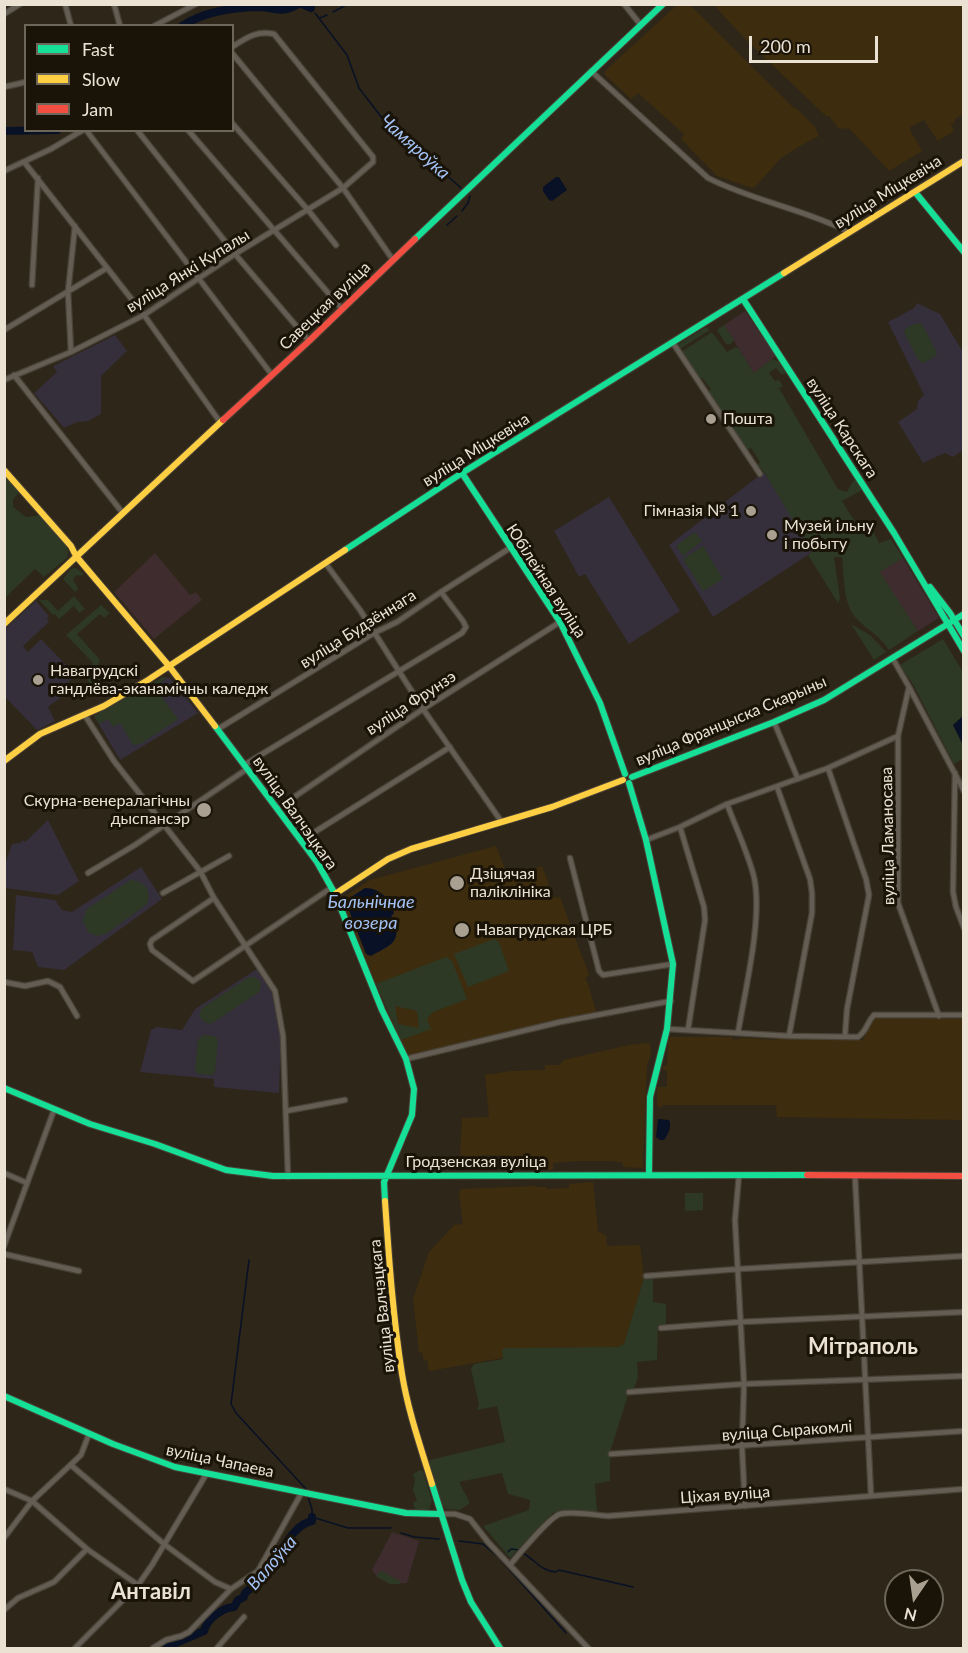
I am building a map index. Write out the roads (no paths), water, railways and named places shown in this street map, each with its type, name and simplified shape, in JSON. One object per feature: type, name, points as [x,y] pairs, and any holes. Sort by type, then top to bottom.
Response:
[{"type":"street","points":[[4,14],[20,4]]},
{"type":"street","points":[[65,4],[71,24]]},
{"type":"street","points":[[114,4],[119,24]]},
{"type":"street","points":[[158,24],[196,4]]},
{"type":"street","points":[[624,4],[640,24]]},
{"type":"street","name":"Савецкая вуліца","points":[[4,624],[122,512],[309,341],[591,70],[663,4]]},
{"type":"street","name":"вуліца Янкі Купалы","points":[[4,380],[71,352],[144,315],[235,254],[343,188],[373,162],[373,157],[274,34],[266,32],[253,34],[234,46]]},
{"type":"street","points":[[234,55],[343,188],[393,260]]},
{"type":"street","points":[[591,70],[708,178],[726,187],[820,219],[849,232]]},
{"type":"street","points":[[4,87],[24,82]]},
{"type":"street","points":[[234,125],[336,245]]},
{"type":"street","points":[[4,171],[25,163],[80,132]]},
{"type":"street","points":[[86,132],[272,375]]},
{"type":"street","points":[[139,132],[235,254],[309,341]]},
{"type":"street","points":[[190,132],[342,309]]},
{"type":"street","name":"вуліца Міцкевіча","points":[[4,761],[40,734],[104,706],[169,666],[462,473],[963,161]]},
{"type":"street","points":[[25,163],[144,315],[220,423]]},
{"type":"street","points":[[32,285],[38,178]]},
{"type":"street","points":[[915,192],[963,252]]},
{"type":"street","points":[[71,352],[68,292],[75,225]]},
{"type":"street","points":[[4,330],[107,268]]},
{"type":"street","name":"вуліца Карскага","points":[[742,299],[918,572],[954,620],[963,636]]},
{"type":"street","points":[[673,343],[760,474]]},
{"type":"street","points":[[14,375],[122,512]]},
{"type":"street","name":"вуліца Валчэцкага","points":[[4,470],[71,546],[76,556],[169,666],[302,840],[335,894],[382,1010],[406,1059],[414,1089],[412,1115],[386,1176],[384,1196],[390,1281],[402,1374],[440,1514],[471,1602],[500,1648]]},
{"type":"street","name":"Юбілейная вуліца","points":[[462,473],[560,622],[600,703],[646,840],[673,964],[667,1029],[650,1097],[649,1174]]},
{"type":"street","name":"вуліца Будзённага","points":[[218,729],[374,633],[397,622],[510,549]]},
{"type":"street","points":[[326,564],[360,610],[423,709],[501,821]]},
{"type":"street","name":"вуліца Карскага","points":[[918,572],[963,651]]},
{"type":"street","points":[[88,873],[164,825],[246,767],[462,633],[466,627],[463,621],[441,592]]},
{"type":"street","name":"вуліца Францыска Скарыны","points":[[335,894],[388,859],[411,849],[552,807],[774,722],[824,700],[963,614]]},
{"type":"street","name":"вуліца Фрунзэ","points":[[278,808],[423,709],[560,622]]},
{"type":"street","points":[[892,659],[955,772],[963,791]]},
{"type":"street","name":"вуліца Ламаносава","points":[[909,687],[898,736],[898,903],[939,1016]]},
{"type":"street","points":[[84,714],[114,760],[200,871],[214,898],[275,991],[283,1036],[288,1177]]},
{"type":"street","points":[[774,722],[798,779]]},
{"type":"street","points":[[646,840],[680,827],[727,804],[828,768],[898,736]]},
{"type":"street","points":[[302,840],[450,747]]},
{"type":"street","points":[[828,768],[866,879],[869,895],[847,1009],[845,1036]]},
{"type":"street","points":[[955,772],[953,892],[963,928]]},
{"type":"street","points":[[777,787],[810,879],[812,892],[812,913],[789,1036]]},
{"type":"street","points":[[727,804],[754,878],[756,904],[753,946],[738,1033]]},
{"type":"street","points":[[680,827],[704,907],[705,920],[688,1030]]},
{"type":"street","points":[[163,893],[229,856]]},
{"type":"street","points":[[570,858],[599,971],[603,975],[673,964]]},
{"type":"street","points":[[214,898],[152,940],[150,944],[152,950],[193,981],[331,888]]},
{"type":"street","points":[[4,982],[25,986],[48,981],[60,987],[77,1016]]},
{"type":"street","points":[[406,1059],[560,1022],[671,1001]]},
{"type":"street","points":[[667,1029],[789,1036],[858,1037],[866,1031],[874,1016],[963,1015]]},
{"type":"street","name":"Гродзенская вуліца","points":[[4,1088],[54,1110],[226,1170],[288,1177],[649,1174],[963,1176]]},
{"type":"street","points":[[286,1111],[345,1100]]},
{"type":"street","points":[[4,1246],[54,1110]]},
{"type":"street","points":[[4,1173],[27,1183]]},
{"type":"street","points":[[739,1175],[735,1220],[744,1384],[742,1447],[745,1506]]},
{"type":"street","points":[[855,1176],[871,1495]]},
{"type":"street","points":[[4,1254],[79,1271]]},
{"type":"street","points":[[646,1276],[963,1256]]},
{"type":"street","points":[[661,1328],[740,1322],[963,1312]]},
{"type":"street","points":[[629,1392],[744,1384],[963,1376]]},
{"type":"street","name":"вуліца Чапаева","points":[[4,1396],[89,1434],[175,1467],[406,1513],[440,1514]]},
{"type":"street","name":"вуліца Сыракомлі","points":[[612,1454],[963,1431]]},
{"type":"street","points":[[4,1538],[32,1501],[72,1466],[81,1455],[89,1434]]},
{"type":"street","points":[[72,1466],[164,1544],[215,1582],[231,1589]]},
{"type":"street","points":[[75,1648],[138,1585],[153,1565],[207,1473]]},
{"type":"street","points":[[4,1489],[32,1501],[87,1549],[138,1585]]},
{"type":"street","name":"Ціхая вуліца","points":[[510,1564],[556,1515],[563,1513],[608,1516],[963,1489]]},
{"type":"street","points":[[153,1648],[166,1640],[189,1632],[231,1589],[258,1571],[303,1492]]},
{"type":"street","points":[[440,1514],[455,1514],[471,1519],[588,1648]]},
{"type":"street","points":[[4,1610],[18,1598],[54,1582],[87,1549]]},
{"type":"street","points":[[217,1648],[244,1617]]},
{"type":"water","points":[[559,177],[567,190],[552,201],[543,191],[543,187]]},
{"type":"water","points":[[963,716],[963,745],[953,725]]},
{"type":"water","name":"Бальнічнае возера","points":[[365,888],[380,892],[387,899],[394,913],[391,917],[395,919],[396,927],[395,939],[392,943],[371,956],[366,954],[347,905],[351,897]]},
{"type":"water","points":[[658,1119],[670,1122],[664,1140],[656,1137]]},
{"type":"waterway","name":"Чамяроўка","points":[[186,24],[219,11],[258,7],[282,10],[299,4]]},
{"type":"waterway","name":"Чамяроўка","points":[[302,4],[311,8]]},
{"type":"waterway","points":[[333,12],[348,4]]},
{"type":"waterway","name":"Чамяроўка","points":[[315,13],[347,55],[359,88],[382,118],[461,188]]},
{"type":"waterway","points":[[320,18],[327,15]]},
{"type":"waterway","name":"Чамяроўка","points":[[4,131],[24,131]]},
{"type":"waterway","name":"Чамяроўка","points":[[462,211],[470,196]]},
{"type":"waterway","name":"Чамяроўка","points":[[447,225],[457,216]]},
{"type":"waterway","points":[[249,1260],[231,1404],[236,1413],[306,1489]]},
{"type":"waterway","name":"Валоўка","points":[[308,1497],[312,1517],[348,1528],[391,1528]]},
{"type":"waterway","name":"Валоўка","points":[[164,1648],[204,1631],[208,1622],[216,1615],[225,1609],[234,1607],[238,1600],[244,1597],[245,1593],[269,1569],[298,1528],[312,1521],[312,1517]]},
{"type":"waterway","name":"Валоўка","points":[[401,1533],[414,1537],[439,1539]]},
{"type":"waterway","name":"Валоўка","points":[[459,1541],[483,1544],[498,1557]]},
{"type":"waterway","name":"Валоўка","points":[[508,1552],[511,1549],[519,1550]]},
{"type":"waterway","name":"Валоўка","points":[[523,1553],[551,1571],[559,1570],[633,1587]]},
{"type":"waterway","points":[[499,1558],[566,1633]]},
{"type":"place","name":"Пошта","points":[[711,419]]},
{"type":"place","name":"Гімназія № 1","points":[[751,511]]},
{"type":"place","name":"Музей ільну і побыту","points":[[772,535]]},
{"type":"place","name":"Навагрудскі гандлёва-эканамічны каледж","points":[[38,680]]},
{"type":"place","name":"Скурна-венералагічны дыспансэр","points":[[204,810]]},
{"type":"place","name":"Дзіцячая паліклініка","points":[[457,883]]},
{"type":"place","name":"Навагрудская ЦРБ","points":[[462,930]]},
{"type":"district","name":"Мітраполь","points":[[863,1347]]},
{"type":"district","name":"Антавіл","points":[[151,1592]]}]
